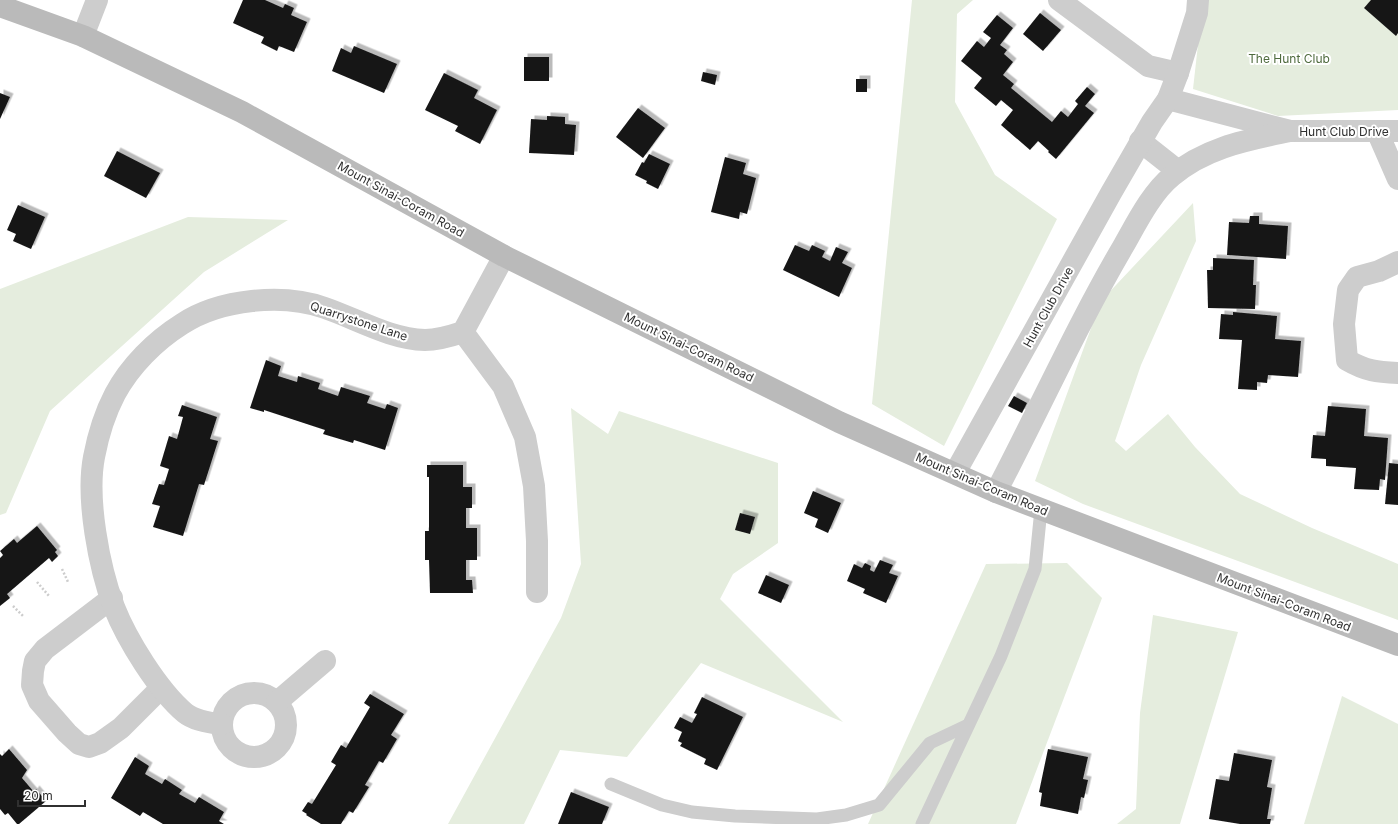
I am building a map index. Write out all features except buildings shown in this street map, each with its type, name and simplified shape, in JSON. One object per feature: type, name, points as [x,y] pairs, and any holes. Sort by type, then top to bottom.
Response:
[{"type":"main road","name":"Mount Sinai-Coram Road","points":[[0,6],[83,36],[242,112],[504,256],[839,422],[996,492],[1398,645]]},
{"type":"street","points":[[83,36],[97,0]]},
{"type":"street","points":[[1059,0],[1148,66],[1178,74]]},
{"type":"street","name":"Hunt Club Drive","points":[[955,473],[1140,142],[1168,99],[1178,74],[1197,13],[1198,0]]},
{"type":"street","name":"Hunt Club Drive","points":[[1168,99],[1290,131]]},
{"type":"street","name":"Hunt Club Drive","points":[[996,492],[1108,273],[1149,203],[1171,177],[1186,165],[1213,151],[1238,142],[1290,131],[1388,131]]},
{"type":"street","points":[[1388,131],[1398,179]]},
{"type":"street","points":[[1140,142],[1178,171]]},
{"type":"street","points":[[504,256],[463,332],[503,386],[525,437],[534,486],[536,592]]},
{"type":"street","points":[[1398,262],[1379,271],[1358,277],[1348,290],[1344,324],[1347,360],[1360,368],[1380,372],[1398,373]]},
{"type":"street","name":"Quarrystone Lane","points":[[222,724],[204,722],[186,715],[161,688],[135,650],[114,607],[102,564],[94,525],[92,488],[94,458],[103,424],[115,394],[133,368],[165,337],[183,323],[204,313],[247,302],[286,300],[323,307],[373,327],[402,336],[425,340],[445,338],[463,332]]},
{"type":"street","points":[[112,598],[44,649],[35,661],[32,685],[39,701],[67,733],[79,744],[89,747],[100,744],[121,728],[161,688]]},
{"type":"street","points":[[278,702],[325,661]]},
{"type":"street","points":[[258,692],[268,695],[278,702],[284,711],[287,722],[286,733],[282,742],[275,750],[256,758],[237,752],[229,745],[224,736],[222,724],[223,715],[229,705],[236,698],[247,693],[258,692]]},
{"type":"lane","points":[[922,824],[1001,656],[1035,569],[1041,509]]},
{"type":"lane","points":[[611,784],[662,805],[692,812],[735,816],[817,818],[846,815],[879,805],[930,744],[968,725]]},
{"type":"path","points":[[62,569],[68,582]]},
{"type":"path","points":[[37,582],[49,596]]},
{"type":"path","points":[[13,606],[24,617]]},
{"type":"green space","points":[[912,0],[973,0],[957,14],[955,102],[995,175],[1057,219],[944,446],[872,404]]},
{"type":"green space","name":"The Hunt Club","points":[[1203,0],[1398,0],[1398,110],[1278,116],[1193,89]]},
{"type":"green space","points":[[1193,203],[1196,241],[1141,365],[1115,441],[1126,451],[1168,414],[1195,447],[1240,494],[1312,528],[1398,564],[1398,620],[1083,504],[1035,481],[1101,301]]},
{"type":"green space","points":[[188,217],[288,220],[204,272],[50,411],[6,513],[0,515],[0,289]]},
{"type":"green space","points":[[571,408],[608,434],[619,411],[778,463],[778,543],[733,574],[720,599],[843,722],[701,663],[627,757],[560,750],[524,824],[448,824],[561,618],[581,564]]},
{"type":"green space","points":[[1067,563],[1102,598],[1016,824],[868,824],[986,564]]},
{"type":"green space","points":[[1153,615],[1238,632],[1180,824],[1117,824],[1136,809],[1140,713]]},
{"type":"green space","points":[[1342,696],[1398,724],[1398,824],[1304,824]]}]
